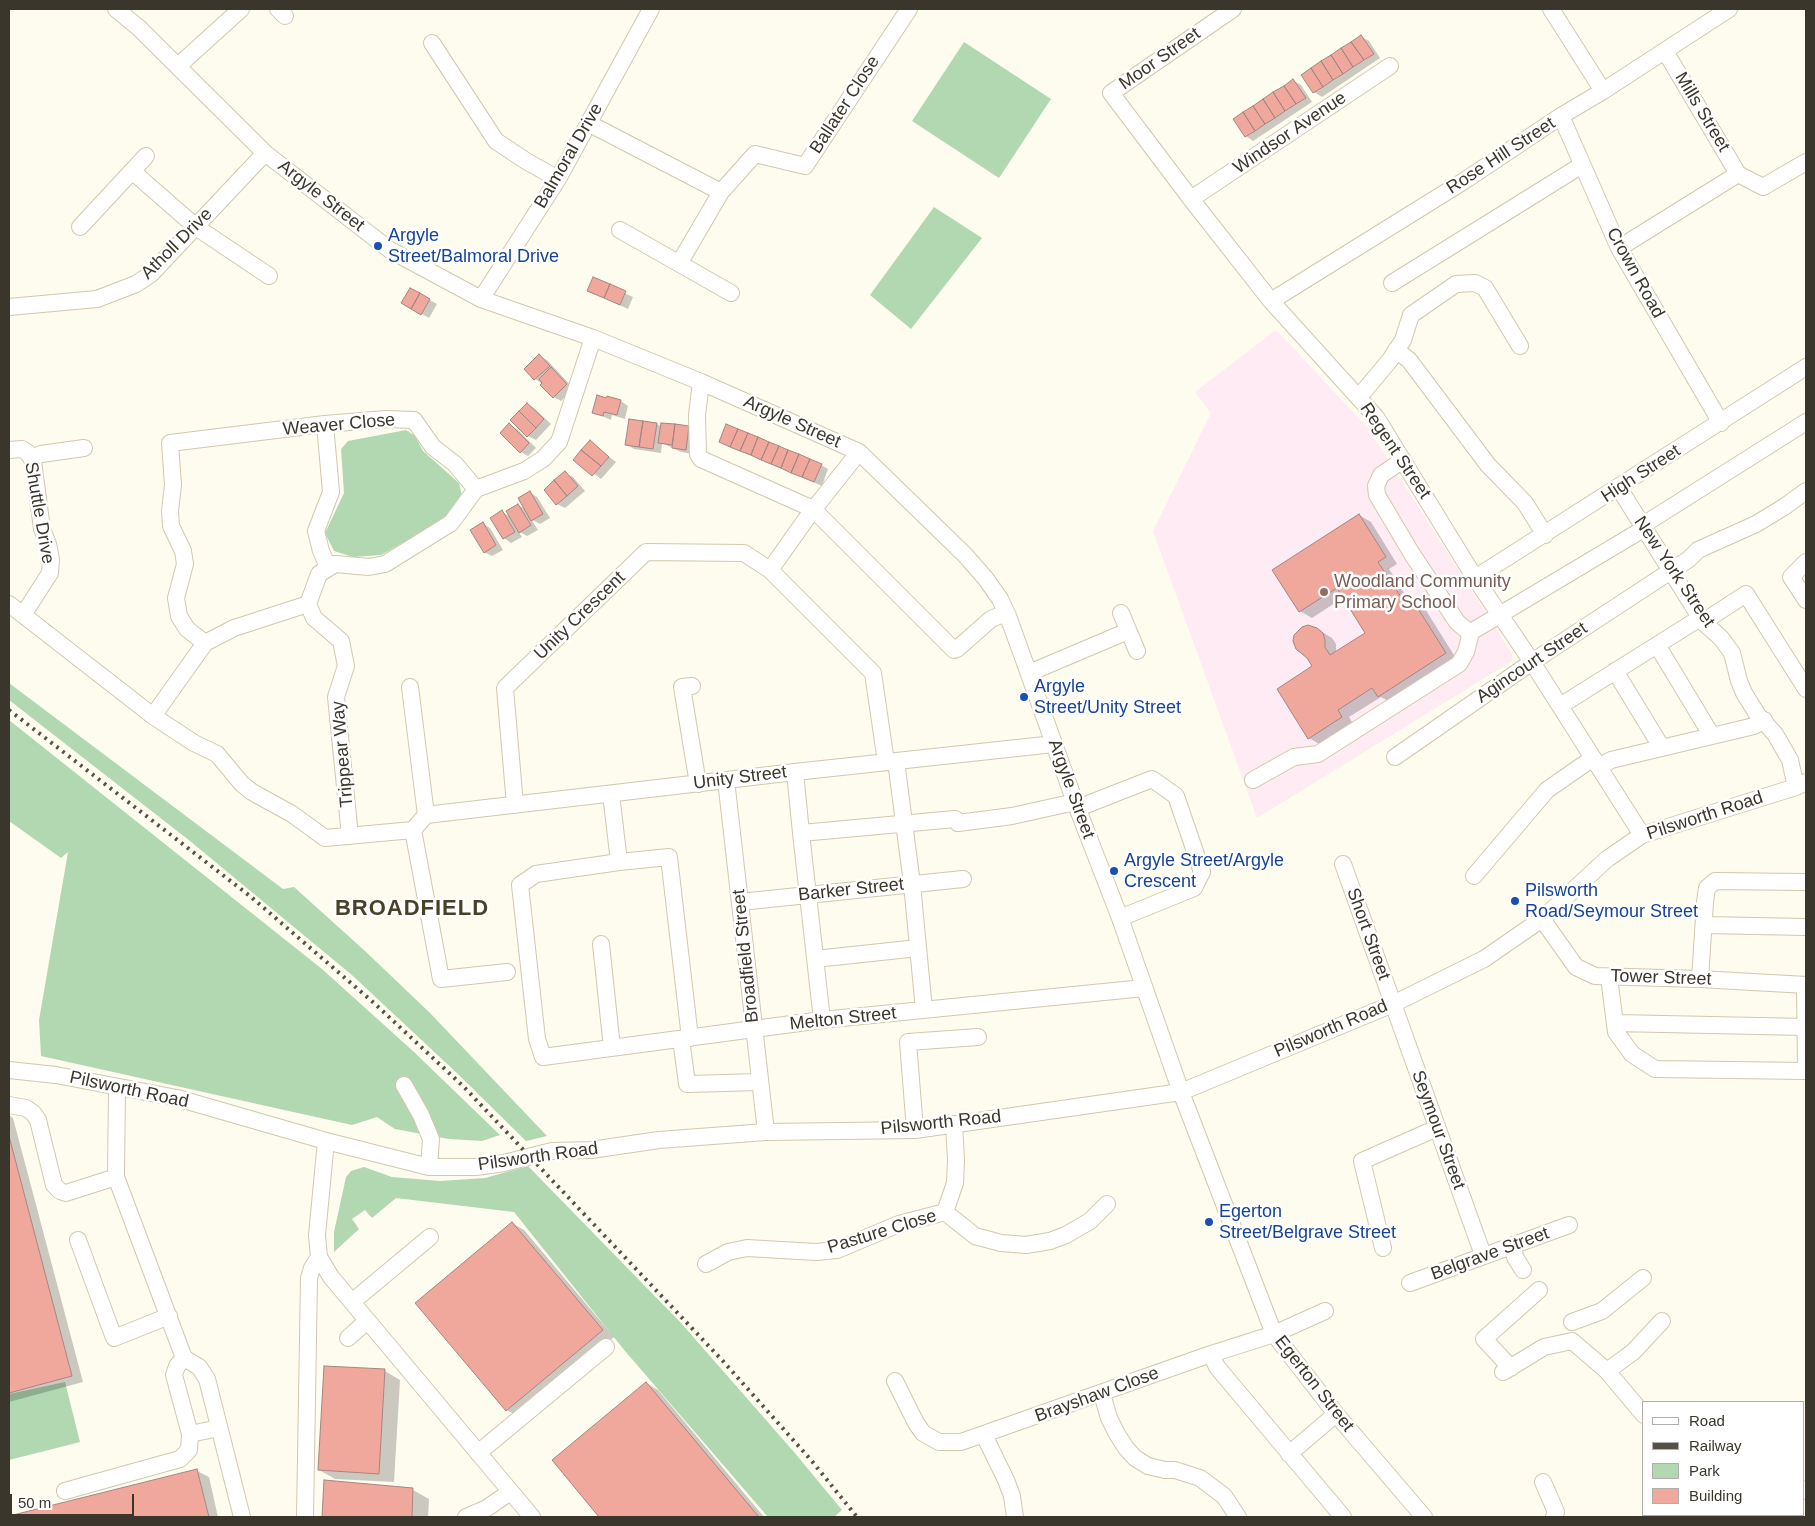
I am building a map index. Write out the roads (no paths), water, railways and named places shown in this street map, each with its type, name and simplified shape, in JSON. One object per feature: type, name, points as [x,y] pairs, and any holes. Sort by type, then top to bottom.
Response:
[{"type":"street","name":"Argyle Street","points":[[116,9],[139,28],[266,153],[390,250],[481,299],[593,338],[701,382],[859,452],[965,555],[986,579],[1000,599],[1006,613],[1120,918],[1181,1092]]},
{"type":"street","points":[[178,66],[241,9]]},
{"type":"street","name":"Balmoral Drive","points":[[481,299],[558,179],[651,9]]},
{"type":"street","name":"Ballater Close","points":[[721,192],[755,154],[806,166],[909,9]]},
{"type":"street","name":"Moor Street","points":[[1111,93],[1233,9]]},
{"type":"street","points":[[1551,9],[1603,91]]},
{"type":"street","name":"Rose Hill Street","points":[[1271,301],[1464,181],[1561,116],[1729,9]]},
{"type":"street","points":[[432,43],[496,141],[526,162],[558,179]]},
{"type":"street","name":"Mills Street","points":[[1665,51],[1738,174]]},
{"type":"street","name":"Windsor Avenue","points":[[1191,199],[1390,66]]},
{"type":"street","name":"Regent Street","points":[[1111,93],[1271,301],[1376,417],[1499,616],[1532,662],[1642,835]]},
{"type":"street","name":"Crown Road","points":[[1561,116],[1619,248],[1721,423]]},
{"type":"street","points":[[588,124],[721,192],[680,262]]},
{"type":"street","name":"Atholl Drive","points":[[9,307],[97,299],[136,284],[152,274],[266,153]]},
{"type":"street","points":[[80,228],[146,156]]},
{"type":"street","points":[[1619,248],[1738,174],[1763,188],[1806,162]]},
{"type":"street","points":[[1392,283],[1582,165]]},
{"type":"street","points":[[132,171],[196,227],[269,276]]},
{"type":"street","points":[[620,230],[680,262],[731,293]]},
{"type":"street","points":[[1359,397],[1390,360],[1402,340],[1411,315],[1456,284],[1475,284],[1486,288],[1520,346]]},
{"type":"street","points":[[153,716],[205,643],[234,628],[308,604],[319,574],[328,567],[336,564],[369,568],[384,564],[451,523],[476,489],[524,471],[543,459],[559,442],[593,338]]},
{"type":"street","points":[[1396,350],[1409,360],[1488,465],[1525,503],[1544,535]]},
{"type":"street","name":"High Street","points":[[1475,578],[1806,368]]},
{"type":"street","points":[[701,382],[697,416],[698,454],[701,459],[814,509],[954,650],[992,619],[1006,613]]},
{"type":"street","name":"Weaver Close","points":[[205,643],[187,629],[178,616],[176,598],[185,564],[183,551],[171,526],[170,511],[173,485],[170,443],[324,424],[386,419],[414,420],[433,447],[455,464],[476,489]]},
{"type":"street","points":[[1252,780],[1294,757],[1307,757],[1318,754],[1458,664],[1466,652],[1471,632],[1644,526],[1806,422]]},
{"type":"street","points":[[324,424],[331,492],[316,531],[321,551],[328,567]]},
{"type":"street","points":[[31,458],[41,454],[84,448]]},
{"type":"street","name":"Shuttle Drive","points":[[9,450],[22,449],[28,453],[33,461],[42,529],[48,544],[50,559],[50,573],[23,615]]},
{"type":"street","points":[[770,570],[814,509],[859,452]]},
{"type":"street","points":[[1403,460],[1381,475],[1376,486],[1377,495],[1412,554],[1457,622],[1471,632]]},
{"type":"street","name":"New York Street","points":[[1619,488],[1701,620],[1721,638],[1732,653],[1744,693],[1757,714],[1775,734],[1801,784]]},
{"type":"street","name":"Agincourt Street","points":[[1395,757],[1532,662],[1689,559],[1698,550],[1756,524],[1806,491]]},
{"type":"street","name":"Unity Crescent","points":[[515,806],[505,688],[646,552],[744,553],[770,570],[873,673],[904,824],[912,884],[924,1010]]},
{"type":"street","points":[[1806,562],[1791,577],[1806,600]]},
{"type":"street","points":[[1560,706],[1657,645],[1746,594],[1806,689]]},
{"type":"street","points":[[9,604],[153,716],[194,743],[216,754],[242,784],[252,792],[292,814],[325,838],[414,830],[426,815],[410,687]]},
{"type":"street","name":"Trippear Way","points":[[308,604],[314,618],[341,641],[346,666],[336,697],[350,836]]},
{"type":"street","points":[[1121,612],[1137,651]]},
{"type":"street","points":[[1029,673],[1128,632]]},
{"type":"street","points":[[1657,645],[1712,736]]},
{"type":"street","points":[[1615,671],[1662,748]]},
{"type":"street","points":[[692,686],[682,687],[698,784]]},
{"type":"street","points":[[1474,876],[1547,790],[1596,763],[1754,726],[1764,720]]},
{"type":"street","name":"Unity Street","points":[[426,815],[1054,744]]},
{"type":"street","points":[[795,772],[822,1020]]},
{"type":"street","points":[[801,833],[955,819],[958,823],[1012,816],[1077,805],[1152,779],[1176,796],[1202,872],[1194,888],[1120,918]]},
{"type":"street","name":"Broadfield Street","points":[[726,780],[766,1132]]},
{"type":"street","name":"Pilsworth Road","points":[[9,1070],[56,1075],[177,1098],[326,1141],[429,1167],[476,1167],[504,1163],[552,1151],[591,1150],[659,1140],[766,1132],[915,1130],[1181,1092],[1393,1004],[1484,959],[1542,919],[1607,859],[1642,835],[1801,784]]},
{"type":"street","points":[[611,794],[619,862],[669,857],[686,1038],[687,1084],[760,1082]]},
{"type":"street","points":[[414,830],[441,979],[507,972]]},
{"type":"street","name":"Melton Street","points":[[619,862],[536,874],[520,885],[536,1040],[543,1057],[822,1020],[1144,988]]},
{"type":"street","name":"Short Street","points":[[1342,864],[1393,1004]]},
{"type":"street","name":"Barker Street","points":[[740,902],[963,879]]},
{"type":"street","points":[[1700,979],[1707,888],[1715,882],[1806,882]]},
{"type":"street","name":"Tower Street","points":[[1542,919],[1576,967],[1595,976],[1806,985]]},
{"type":"street","points":[[1704,924],[1806,927]]},
{"type":"street","points":[[601,944],[612,1048]]},
{"type":"street","points":[[815,959],[918,948]]},
{"type":"street","points":[[1609,977],[1616,1032],[1632,1054],[1655,1069],[1806,1071],[1806,985]]},
{"type":"street","name":"Seymour Street","points":[[1393,1004],[1483,1256]]},
{"type":"street","points":[[1615,1023],[1806,1031]]},
{"type":"street","points":[[915,1130],[908,1042],[978,1037]]},
{"type":"street","points":[[404,1085],[421,1114],[431,1139],[429,1167]]},
{"type":"street","points":[[117,1087],[116,1177],[184,1358],[199,1367],[207,1379],[242,1517]]},
{"type":"street","name":"Egerton Street","points":[[1181,1092],[1274,1334],[1336,1414],[1420,1516]]},
{"type":"street","points":[[9,1105],[26,1108],[38,1120],[54,1186],[60,1191],[66,1193],[116,1177]]},
{"type":"street","points":[[954,1124],[955,1183],[945,1212],[975,1236],[1001,1244],[1026,1245],[1050,1241],[1066,1235],[1090,1221],[1107,1204]]},
{"type":"street","points":[[1384,1248],[1362,1161],[1437,1128]]},
{"type":"street","points":[[326,1141],[317,1235],[319,1257],[330,1277],[532,1517]]},
{"type":"street","name":"Pasture Close","points":[[706,1264],[728,1252],[738,1249],[757,1247],[816,1252],[837,1250],[900,1224],[945,1212]]},
{"type":"street","name":"Belgrave Street","points":[[1410,1283],[1569,1225]]},
{"type":"street","points":[[352,1302],[430,1237]]},
{"type":"street","points":[[78,1240],[114,1338],[169,1316]]},
{"type":"street","points":[[1513,1245],[1515,1257],[1523,1270]]},
{"type":"street","points":[[305,1517],[308,1278],[319,1257]]},
{"type":"street","points":[[1572,1322],[1602,1311],[1643,1278]]},
{"type":"street","points":[[1539,1290],[1484,1339],[1507,1370],[1544,1347],[1572,1341],[1607,1371],[1642,1413]]},
{"type":"street","name":"Brayshaw Close","points":[[895,1381],[923,1433],[938,1442],[948,1444],[961,1442],[1102,1394],[1211,1354],[1274,1334],[1325,1310]]},
{"type":"street","points":[[348,1338],[367,1321]]},
{"type":"street","points":[[1607,1371],[1633,1352],[1662,1321]]},
{"type":"street","points":[[478,1453],[606,1347]]},
{"type":"street","points":[[1211,1354],[1217,1367],[1343,1517]]},
{"type":"street","points":[[65,1491],[180,1459],[189,1450],[190,1434],[174,1375],[177,1366],[184,1358]]},
{"type":"street","points":[[1102,1394],[1109,1418],[1117,1434],[1135,1458],[1148,1466],[1164,1470],[1175,1470],[1200,1478],[1224,1496],[1238,1517]]},
{"type":"street","points":[[1289,1454],[1336,1414]]},
{"type":"street","points":[[190,1434],[219,1428]]},
{"type":"street","points":[[984,1435],[1006,1480],[1012,1496],[1015,1517]]},
{"type":"street","points":[[1543,1482],[1556,1512],[1554,1517]]},
{"type":"street","points":[[466,1517],[487,1508],[510,1492]]},
{"type":"railway","points":[[9,710],[250,896],[374,1003],[464,1087],[722,1360],[811,1460],[857,1517]]},
{"type":"place","name":"Argyle Street/Balmoral Drive","points":[[378,246]]},
{"type":"place","name":"Woodland Community Primary School","points":[[1324,592]]},
{"type":"place","name":"Argyle Street/Unity Street","points":[[1024,697]]},
{"type":"place","name":"Argyle Street/Argyle Crescent","points":[[1114,871]]},
{"type":"place","name":"Pilsworth Road/Seymour Street","points":[[1515,901]]},
{"type":"place","name":"Egerton Street/Belgrave Street","points":[[1209,1222]]},
{"type":"district","name":"BROADFIELD","points":[[412,909]]}]
